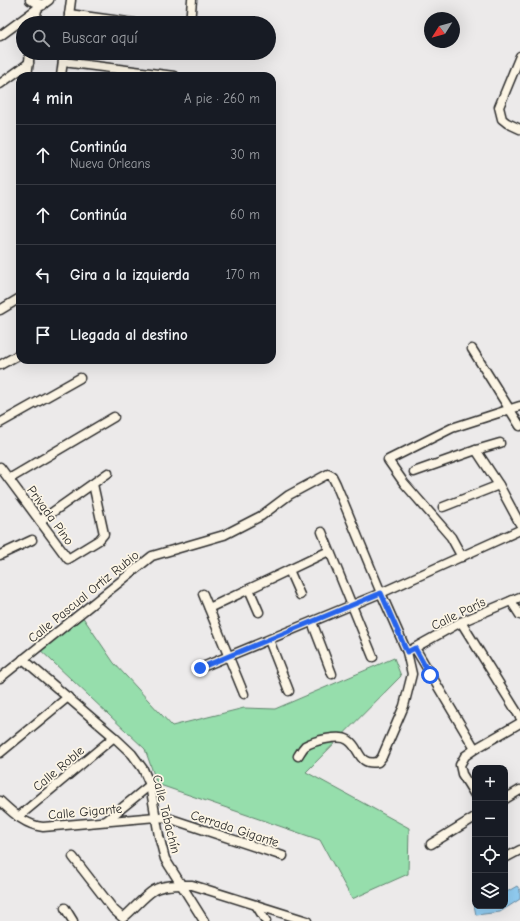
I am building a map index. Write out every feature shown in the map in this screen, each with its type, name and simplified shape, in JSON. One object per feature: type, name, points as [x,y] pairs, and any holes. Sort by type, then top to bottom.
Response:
[{"type":"street","points":[[30,0],[43,5]]},
{"type":"street","points":[[71,0],[69,14],[84,16]]},
{"type":"street","points":[[191,16],[192,0]]},
{"type":"street","points":[[38,16],[43,5]]},
{"type":"street","points":[[28,16],[43,5]]},
{"type":"street","points":[[0,36],[16,24]]},
{"type":"street","points":[[520,56],[499,107],[502,119],[520,129]]},
{"type":"street","points":[[28,72],[29,60]]},
{"type":"street","points":[[62,72],[63,62],[142,72]]},
{"type":"street","points":[[17,72],[29,64]]},
{"type":"street","points":[[0,84],[16,73]]},
{"type":"street","points":[[0,310],[16,300]]},
{"type":"street","points":[[472,349],[520,426]]},
{"type":"street","points":[[0,365],[16,356]]},
{"type":"street","points":[[0,423],[80,378]]},
{"type":"street","points":[[462,557],[451,537],[404,483],[388,460],[452,428],[520,406]]},
{"type":"street","points":[[9,479],[114,416]]},
{"type":"street","points":[[414,472],[500,443]]},
{"type":"street","points":[[476,450],[499,485],[520,524]]},
{"type":"street","name":"Privada Pino","points":[[0,467],[68,559],[99,540],[104,534],[93,484]]},
{"type":"street","points":[[40,521],[108,473]]},
{"type":"street","name":"Calle Pascual Ortiz Rubio","points":[[23,659],[152,556],[224,535],[261,516],[289,495],[328,474],[332,476],[336,484],[407,652],[412,674],[404,706],[382,757],[378,762],[371,764],[363,760],[349,740],[344,738],[320,740],[305,747],[298,756]]},
{"type":"street","points":[[443,507],[499,485]]},
{"type":"street","points":[[200,668],[381,593],[520,530]]},
{"type":"street","points":[[322,532],[373,657]]},
{"type":"street","points":[[0,555],[32,540]]},
{"type":"street","points":[[209,608],[330,551]]},
{"type":"street","points":[[290,570],[300,595]]},
{"type":"street","points":[[249,589],[259,612]]},
{"type":"street","points":[[203,594],[244,694]]},
{"type":"street","name":"Calle París","points":[[407,652],[461,622],[520,597]]},
{"type":"street","points":[[511,601],[520,615]]},
{"type":"street","points":[[312,622],[332,674]]},
{"type":"street","points":[[461,622],[520,716]]},
{"type":"street","points":[[269,640],[289,691]]},
{"type":"street","points":[[415,648],[475,749]]},
{"type":"street","points":[[0,678],[23,659]]},
{"type":"street","name":"Calle Tabachín","points":[[23,659],[114,737],[132,754],[143,769],[150,785],[159,836],[165,859],[204,921]]},
{"type":"street","points":[[0,753],[68,697]]},
{"type":"street","points":[[472,790],[462,774],[460,765],[465,756],[520,723]]},
{"type":"street","name":"Calle Roble","points":[[18,817],[114,737]]},
{"type":"street","points":[[106,821],[150,785]]},
{"type":"street","points":[[508,797],[520,790]]},
{"type":"street","name":"Calle Gigante","points":[[0,801],[18,817],[34,826],[43,827],[156,817]]},
{"type":"street","name":"Cerrada Gigante","points":[[156,817],[168,818],[283,856]]},
{"type":"street","points":[[431,844],[472,819]]},
{"type":"street","points":[[508,856],[520,850]]},
{"type":"street","points":[[73,857],[114,910],[124,919],[154,890],[163,887],[192,885],[307,921]]},
{"type":"street","points":[[256,905],[266,921]]},
{"type":"street","points":[[65,908],[73,921]]},
{"type":"green space","points":[[82,616],[114,663],[172,726],[244,708],[275,709],[394,658],[401,676],[306,772],[409,828],[408,874],[352,899],[320,840],[157,784],[145,749],[35,645]]},
{"type":"water","points":[[517,886],[520,890],[520,899],[508,907],[508,891]]},
{"type":"water","points":[[475,909],[505,909],[500,912],[476,915]]},
{"type":"route","points":[[200,668],[381,593],[407,652],[415,648],[430,675]]}]
